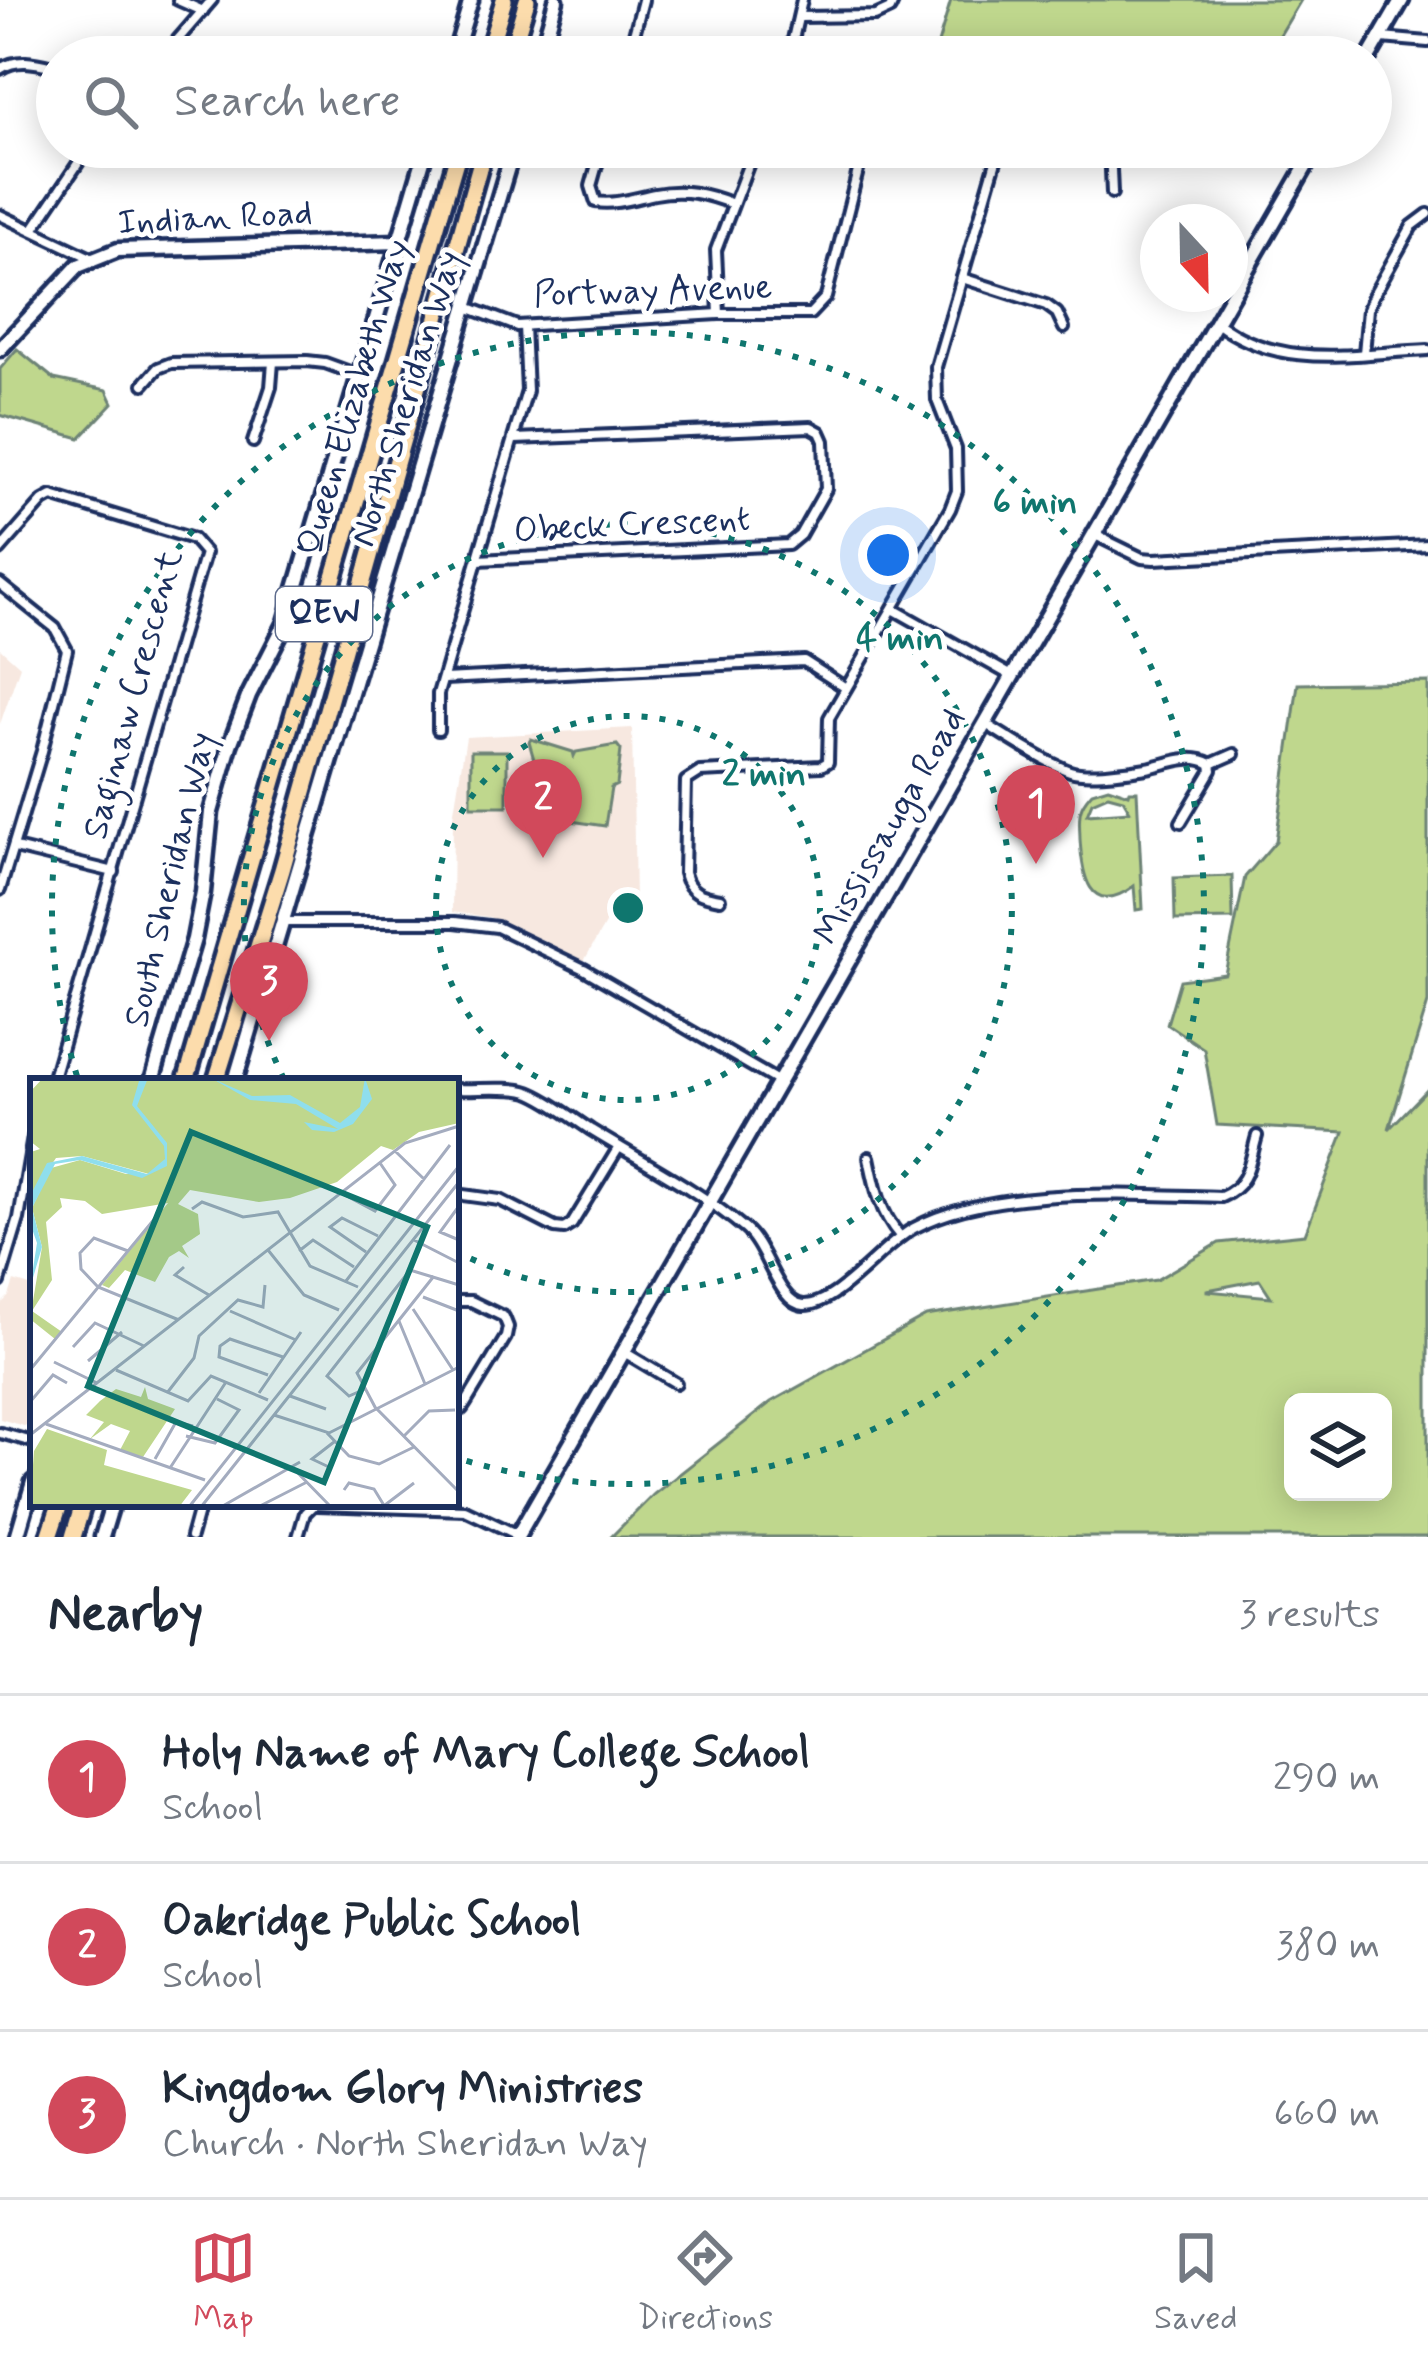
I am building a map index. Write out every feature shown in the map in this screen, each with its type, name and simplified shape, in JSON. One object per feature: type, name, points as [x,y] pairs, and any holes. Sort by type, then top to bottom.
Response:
[{"type":"highway","points":[[493,36],[503,0]]},
{"type":"highway","points":[[516,36],[526,0]]},
{"type":"highway","name":"Queen Elizabeth Way","points":[[187,1078],[454,168]]},
{"type":"highway","name":"Queen Elizabeth Way","points":[[217,1078],[282,870],[479,168]]},
{"type":"highway","points":[[50,1537],[59,1507]]},
{"type":"highway","points":[[73,1537],[81,1507]]},
{"type":"street","points":[[178,0],[203,11]]},
{"type":"street","points":[[181,36],[212,0]]},
{"type":"street","points":[[460,36],[471,0]]},
{"type":"street","points":[[546,36],[556,0]]},
{"type":"street","points":[[634,36],[643,0]]},
{"type":"street","points":[[794,36],[802,0]]},
{"type":"street","points":[[799,17],[875,16],[890,9],[894,0]]},
{"type":"street","points":[[1382,36],[1402,0]]},
{"type":"street","points":[[1392,39],[1428,42]]},
{"type":"street","points":[[0,69],[11,63],[36,63]]},
{"type":"street","points":[[33,230],[75,168]]},
{"type":"street","name":"South Sheridan Way","points":[[153,1078],[194,939],[211,812],[230,745],[249,694],[286,622],[422,168]]},
{"type":"street","name":"North Sheridan Way","points":[[237,1078],[508,168]]},
{"type":"street","points":[[596,168],[591,186],[596,202],[678,191],[733,204]]},
{"type":"street","points":[[719,314],[716,250],[747,168]]},
{"type":"street","name":"Portway Avenue","points":[[467,308],[517,326],[719,314],[810,314],[826,296],[859,168]]},
{"type":"street","points":[[720,899],[698,895],[684,873],[686,781],[700,772],[821,766],[830,758],[830,718],[957,491],[956,449],[937,400],[936,367],[994,168]]},
{"type":"street","points":[[1111,168],[1112,194]]},
{"type":"street","name":"Mississauga Road","points":[[518,1536],[1305,168]]},
{"type":"street","points":[[1364,352],[1373,296],[1412,226],[1428,214]]},
{"type":"street","points":[[0,215],[92,258]]},
{"type":"street","name":"Indian Road","points":[[0,349],[78,266],[118,250],[399,242]]},
{"type":"street","points":[[962,278],[1046,305],[1057,313],[1064,328]]},
{"type":"street","points":[[1216,322],[1261,349],[1303,357],[1428,350]]},
{"type":"street","points":[[438,730],[438,694],[527,391],[524,326]]},
{"type":"street","points":[[253,442],[273,379],[273,362]]},
{"type":"street","points":[[143,384],[158,368],[171,363],[325,363],[358,376]]},
{"type":"street","name":"Obeck Crescent","points":[[478,560],[788,545],[800,535],[826,489],[824,441],[811,427],[515,439]]},
{"type":"street","name":"Saginaw Crescent","points":[[0,550],[52,496],[193,538],[205,553],[53,1078]]},
{"type":"street","points":[[1094,535],[1154,560],[1428,545]]},
{"type":"street","points":[[0,584],[55,628],[67,650],[0,890]]},
{"type":"street","points":[[893,609],[1012,676]]},
{"type":"street","points":[[444,679],[804,661],[846,688]]},
{"type":"street","points":[[985,723],[1071,772],[1137,769],[1168,760],[1211,764]]},
{"type":"street","points":[[1211,764],[1234,754]]},
{"type":"street","points":[[1181,822],[1209,778],[1211,764]]},
{"type":"street","points":[[15,848],[114,872]]},
{"type":"street","points":[[284,922],[455,922],[497,927],[584,968],[779,1082]]},
{"type":"street","points":[[459,1089],[528,1091],[711,1202],[758,1240],[786,1297],[805,1305],[833,1296],[917,1226],[956,1213],[1070,1196],[1221,1197],[1243,1183],[1257,1136]]},
{"type":"street","points":[[459,1194],[500,1200],[564,1229],[572,1224],[619,1147]]},
{"type":"street","points":[[0,1282],[19,1219],[30,1155]]},
{"type":"street","points":[[868,1157],[878,1200],[900,1237]]},
{"type":"street","points":[[459,1300],[504,1317],[508,1327],[459,1410]]},
{"type":"street","points":[[624,1352],[676,1383]]},
{"type":"street","points":[[0,1432],[30,1441]]},
{"type":"street","points":[[17,1537],[30,1492]]},
{"type":"street","points":[[102,1537],[111,1507]]},
{"type":"street","points":[[190,1537],[199,1507]]},
{"type":"street","points":[[298,1537],[311,1507]]},
{"type":"street","points":[[392,1507],[465,1510],[518,1536]]},
{"type":"shaded area","points":[[0,648],[20,666],[0,724]]},
{"type":"shaded area","points":[[632,728],[635,899],[626,922],[606,922],[584,961],[489,917],[452,912],[453,817],[466,737]]},
{"type":"shaded area","points":[[14,1281],[30,1286],[30,1423],[24,1426],[0,1419],[0,1305]]},
{"type":"green space","points":[[951,0],[1301,0],[1279,36],[940,36]]},
{"type":"green space","points":[[17,349],[54,379],[107,390],[113,403],[80,438],[0,415],[0,369]]},
{"type":"green space","points":[[1428,682],[1428,1003],[1389,1129],[1428,1089],[1428,1537],[611,1537],[654,1494],[771,1402],[926,1316],[1156,1280],[1219,1243],[1305,1234],[1344,1132],[1217,1125],[1204,1049],[1167,1024],[1180,980],[1225,974],[1245,877],[1276,841],[1298,684]],"holes":[[[1260,1280],[1271,1297],[1207,1291],[1207,1290]]]},
{"type":"green space","points":[[531,739],[574,756],[617,745],[621,750],[617,785],[611,788],[605,826],[524,814],[531,770],[537,770]]},
{"type":"green space","points":[[471,751],[507,751],[507,806],[471,806]]},
{"type":"green space","points":[[1108,787],[1129,794],[1137,791],[1143,909],[1136,910],[1134,886],[1106,897],[1090,888],[1081,852],[1080,816],[1092,792]],"holes":[[[1108,795],[1123,799],[1130,811],[1087,814],[1092,802]]]},
{"type":"green space","points":[[1232,876],[1233,919],[1175,920],[1174,878]]},
{"type":"place","name":"Oakridge Public School","points":[[543,858]]},
{"type":"place","name":"Holy Name of Mary College School","points":[[1036,864]]},
{"type":"place","name":"Kingdom Glory Ministries","points":[[269,1041]]}]
